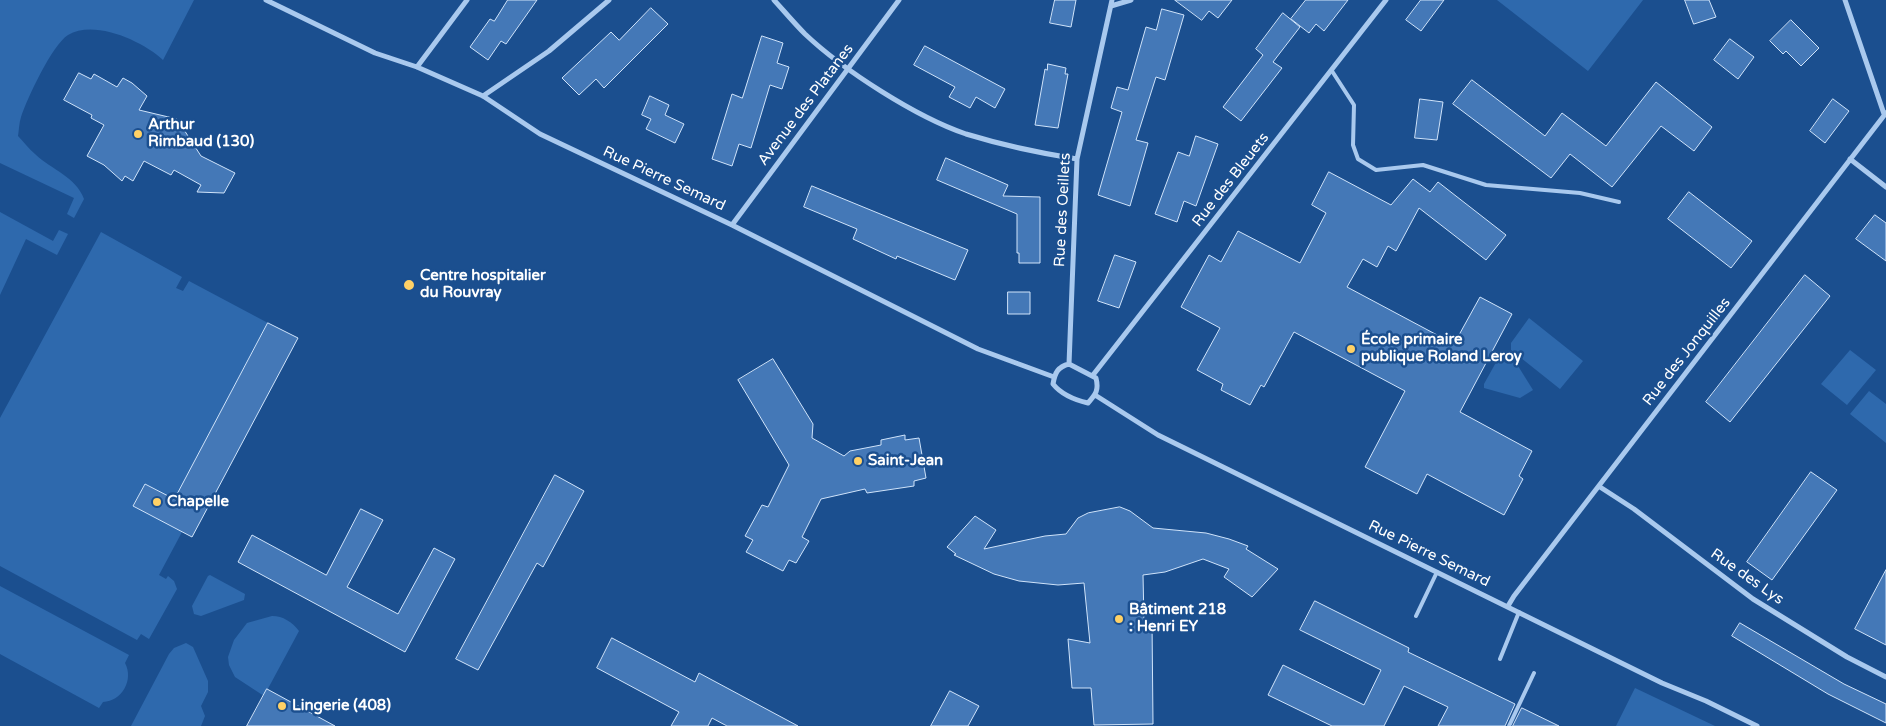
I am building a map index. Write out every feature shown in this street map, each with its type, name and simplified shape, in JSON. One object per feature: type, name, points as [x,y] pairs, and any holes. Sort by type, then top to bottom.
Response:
[{"type":"street","name":"Rue Pierre Semard","points":[[266,0],[375,53],[417,67],[483,96],[540,134],[732,225],[978,349],[1054,377]]},
{"type":"street","points":[[417,67],[467,0]]},
{"type":"street","points":[[483,96],[549,51],[608,0]]},
{"type":"street","points":[[774,0],[805,34],[849,69],[921,114],[964,133],[1023,150],[1077,159]]},
{"type":"street","name":"Avenue des Platanes","points":[[732,225],[899,0]]},
{"type":"street","points":[[1111,3],[1132,0]]},
{"type":"street","name":"Rue des Bleuets","points":[[1093,375],[1386,0]]},
{"type":"street","points":[[1845,0],[1885,114]]},
{"type":"street","name":"Rue des Oeillets","points":[[1069,364],[1077,159],[1111,3]]},
{"type":"street","name":"Rue des Jonquilles","points":[[1508,606],[1885,114]]},
{"type":"street","points":[[1850,159],[1886,187]]},
{"type":"street","points":[[1069,364],[1093,375],[1096,378],[1098,387],[1095,395],[1088,402],[1080,401],[1059,390],[1053,384],[1056,371],[1069,364]]},
{"type":"street","name":"Rue Pierre Semard","points":[[1095,395],[1158,435],[1662,683],[1706,701],[1756,726]]},
{"type":"street","name":"Rue des Lys","points":[[1600,487],[1634,509],[1753,599],[1847,657],[1886,677]]},
{"type":"lane","points":[[1332,71],[1354,105],[1352,145],[1358,159],[1376,170],[1423,165],[1486,185],[1580,193],[1619,202]]},
{"type":"lane","points":[[1416,616],[1437,572]]},
{"type":"lane","points":[[1500,658],[1519,612]]},
{"type":"lane","points":[[1509,726],[1534,673]]},
{"type":"shaded area","points":[[0,0],[194,0],[163,60],[143,46],[118,34],[91,29],[68,35],[55,50],[41,73],[21,117],[18,136],[42,160],[69,179],[80,191],[84,199],[74,218],[67,214],[74,198],[0,163]]},
{"type":"shaded area","points":[[1497,0],[1643,0],[1588,71]]},
{"type":"shaded area","points":[[0,212],[53,241],[59,230],[68,234],[57,255],[26,239],[0,295]]},
{"type":"shaded area","points":[[101,232],[182,277],[176,288],[183,291],[189,281],[268,323],[174,499],[145,484],[133,505],[182,532],[159,575],[166,579],[168,576],[174,581],[177,589],[149,639],[141,634],[137,640],[0,566],[0,418]]},
{"type":"shaded area","points":[[1529,318],[1583,361],[1560,389],[1511,350],[1511,343]]},
{"type":"shaded area","points":[[1850,350],[1876,370],[1847,405],[1821,384]]},
{"type":"shaded area","points":[[1505,355],[1518,366],[1533,390],[1520,398],[1484,388],[1484,384],[1499,357]]},
{"type":"shaded area","points":[[1869,391],[1886,404],[1886,443],[1850,414]]},
{"type":"shaded area","points":[[210,575],[245,594],[244,600],[201,616],[194,614],[192,606]]},
{"type":"shaded area","points":[[0,586],[129,655],[125,663],[128,676],[127,683],[121,694],[110,701],[103,702],[99,708],[0,654]]},
{"type":"shaded area","points":[[272,616],[287,620],[299,631],[264,696],[235,677],[229,665],[228,657],[234,640],[247,623]]},
{"type":"shaded area","points":[[186,643],[193,647],[208,681],[208,692],[201,706],[205,716],[201,726],[131,726],[169,654],[174,648]]},
{"type":"shaded area","points":[[1635,688],[1715,726],[1616,726]]},
{"type":"building","points":[[508,0],[537,0],[506,44],[501,41],[488,60],[470,47],[490,19],[494,21]]},
{"type":"building","points":[[1055,0],[1076,0],[1071,27],[1050,23]]},
{"type":"building","points":[[1175,0],[1232,0],[1218,18],[1209,11],[1202,20]]},
{"type":"building","points":[[1306,0],[1348,0],[1324,31],[1316,24],[1309,33],[1291,19]]},
{"type":"building","points":[[1421,0],[1444,0],[1421,31],[1406,20]]},
{"type":"building","points":[[1685,0],[1709,0],[1716,17],[1694,24]]},
{"type":"building","points":[[651,8],[668,24],[604,88],[596,79],[579,95],[562,78],[611,32],[619,40]]},
{"type":"building","points":[[1162,9],[1184,15],[1165,80],[1156,77],[1136,140],[1148,143],[1130,206],[1098,195],[1122,112],[1111,108],[1117,87],[1128,90],[1146,27],[1156,30]]},
{"type":"building","points":[[1283,13],[1300,27],[1273,62],[1282,68],[1241,121],[1223,107],[1263,55],[1256,49]]},
{"type":"building","points":[[1791,20],[1819,48],[1801,66],[1786,51],[1783,54],[1770,41]]},
{"type":"building","points":[[762,36],[783,43],[777,63],[789,67],[782,89],[770,85],[751,148],[739,144],[732,166],[712,159],[732,94],[742,98]]},
{"type":"building","points":[[1730,39],[1754,57],[1738,79],[1714,60]]},
{"type":"building","points":[[925,46],[1005,89],[995,108],[976,97],[970,108],[949,97],[955,87],[914,65]]},
{"type":"building","points":[[1048,64],[1066,68],[1065,74],[1068,74],[1058,128],[1035,125],[1045,69],[1047,70]]},
{"type":"building","name":"Arthur Rimbaud (130)","points":[[79,73],[91,79],[94,74],[117,87],[123,78],[147,96],[139,110],[177,119],[201,156],[235,173],[224,193],[197,192],[201,185],[174,170],[171,175],[144,161],[133,181],[125,176],[122,181],[104,165],[87,156],[104,125],[91,118],[92,115],[64,100]]},
{"type":"building","points":[[1472,80],[1545,136],[1562,113],[1606,146],[1656,82],[1712,127],[1694,151],[1661,126],[1612,187],[1570,154],[1551,178],[1453,104]]},
{"type":"building","points":[[650,96],[669,105],[665,115],[684,124],[675,143],[646,129],[651,119],[642,115]]},
{"type":"building","points":[[1420,99],[1443,102],[1437,140],[1415,138]]},
{"type":"building","points":[[1833,99],[1849,111],[1825,143],[1810,131]]},
{"type":"building","points":[[1196,136],[1218,144],[1196,206],[1184,201],[1177,222],[1155,214],[1178,152],[1189,156]]},
{"type":"building","points":[[946,158],[1008,185],[1003,196],[1040,197],[1040,263],[1019,263],[1019,253],[1017,253],[1017,214],[937,180]]},
{"type":"building","points":[[1329,172],[1391,205],[1413,179],[1430,192],[1438,182],[1506,235],[1486,260],[1419,208],[1396,251],[1388,246],[1377,267],[1363,259],[1347,287],[1454,344],[1480,297],[1512,314],[1460,412],[1532,451],[1519,476],[1523,479],[1504,515],[1427,474],[1417,494],[1365,467],[1405,391],[1294,332],[1264,387],[1261,385],[1250,405],[1221,390],[1223,384],[1197,370],[1220,328],[1181,307],[1209,255],[1221,262],[1238,231],[1300,263],[1326,213],[1312,205]]},
{"type":"building","points":[[812,186],[968,250],[955,280],[897,256],[896,259],[853,239],[857,229],[804,207]]},
{"type":"building","points":[[1689,192],[1752,241],[1731,268],[1668,219]]},
{"type":"building","points":[[1875,215],[1886,223],[1886,261],[1856,239]]},
{"type":"building","points":[[1115,255],[1136,262],[1119,308],[1098,301]]},
{"type":"building","points":[[1805,275],[1830,296],[1730,422],[1706,402]]},
{"type":"building","points":[[1008,292],[1030,292],[1030,314],[1008,314]]},
{"type":"building","points":[[268,323],[298,338],[192,537],[133,506],[145,484],[174,499]]},
{"type":"building","name":"Saint-Jean","points":[[773,359],[813,424],[812,438],[844,456],[850,451],[881,445],[881,440],[905,435],[905,440],[919,438],[926,478],[914,481],[914,486],[867,493],[865,489],[821,499],[802,537],[809,541],[796,563],[789,560],[783,571],[746,552],[753,540],[745,536],[762,505],[768,507],[789,465],[738,380]]},
{"type":"building","points":[[1811,472],[1837,490],[1772,580],[1747,562]]},
{"type":"building","points":[[555,475],[584,491],[543,567],[537,563],[478,670],[456,659]]},
{"type":"building","name":"Bâtiment 218 : Henri EY","points":[[1120,507],[1130,511],[1153,528],[1206,533],[1248,546],[1246,549],[1278,569],[1252,597],[1224,577],[1229,569],[1203,559],[1165,572],[1143,575],[1144,621],[1152,622],[1153,724],[1094,725],[1091,688],[1072,688],[1068,639],[1090,643],[1084,583],[1058,585],[1019,581],[994,574],[954,555],[956,554],[947,547],[975,516],[996,530],[984,549],[1045,536],[1066,534],[1078,518],[1088,513]]},
{"type":"building","points":[[361,509],[383,520],[347,587],[398,614],[434,548],[455,559],[405,652],[238,562],[252,535],[326,575]]},
{"type":"building","points":[[1886,570],[1886,645],[1855,629]]},
{"type":"building","points":[[1315,601],[1409,648],[1408,652],[1515,704],[1505,726],[1438,726],[1448,707],[1404,686],[1384,726],[1332,726],[1268,695],[1283,665],[1364,705],[1381,670],[1300,630]]},
{"type":"building","points":[[1740,623],[1844,684],[1886,704],[1886,723],[1828,694],[1732,636]]},
{"type":"building","points":[[612,638],[695,682],[699,673],[798,726],[727,726],[712,718],[708,726],[671,726],[679,712],[597,668]]},
{"type":"building","name":"Lingerie (408)","points":[[267,689],[335,726],[247,726]]},
{"type":"building","points":[[950,691],[979,706],[968,726],[931,726]]},
{"type":"building","points":[[1522,708],[1559,726],[1513,726]]},
{"type":"place","name":"Arthur Rimbaud (130)","points":[[138,134]]},
{"type":"place","name":"Centre hospitalier du Rouvray","points":[[409,285]]},
{"type":"place","name":"École primaire publique Roland Leroy","points":[[1351,349]]},
{"type":"place","name":"Saint-Jean","points":[[858,461]]},
{"type":"place","name":"Chapelle","points":[[157,502]]},
{"type":"place","name":"Bâtiment 218 : Henri EY","points":[[1119,619]]},
{"type":"place","name":"Lingerie (408)","points":[[282,706]]}]
